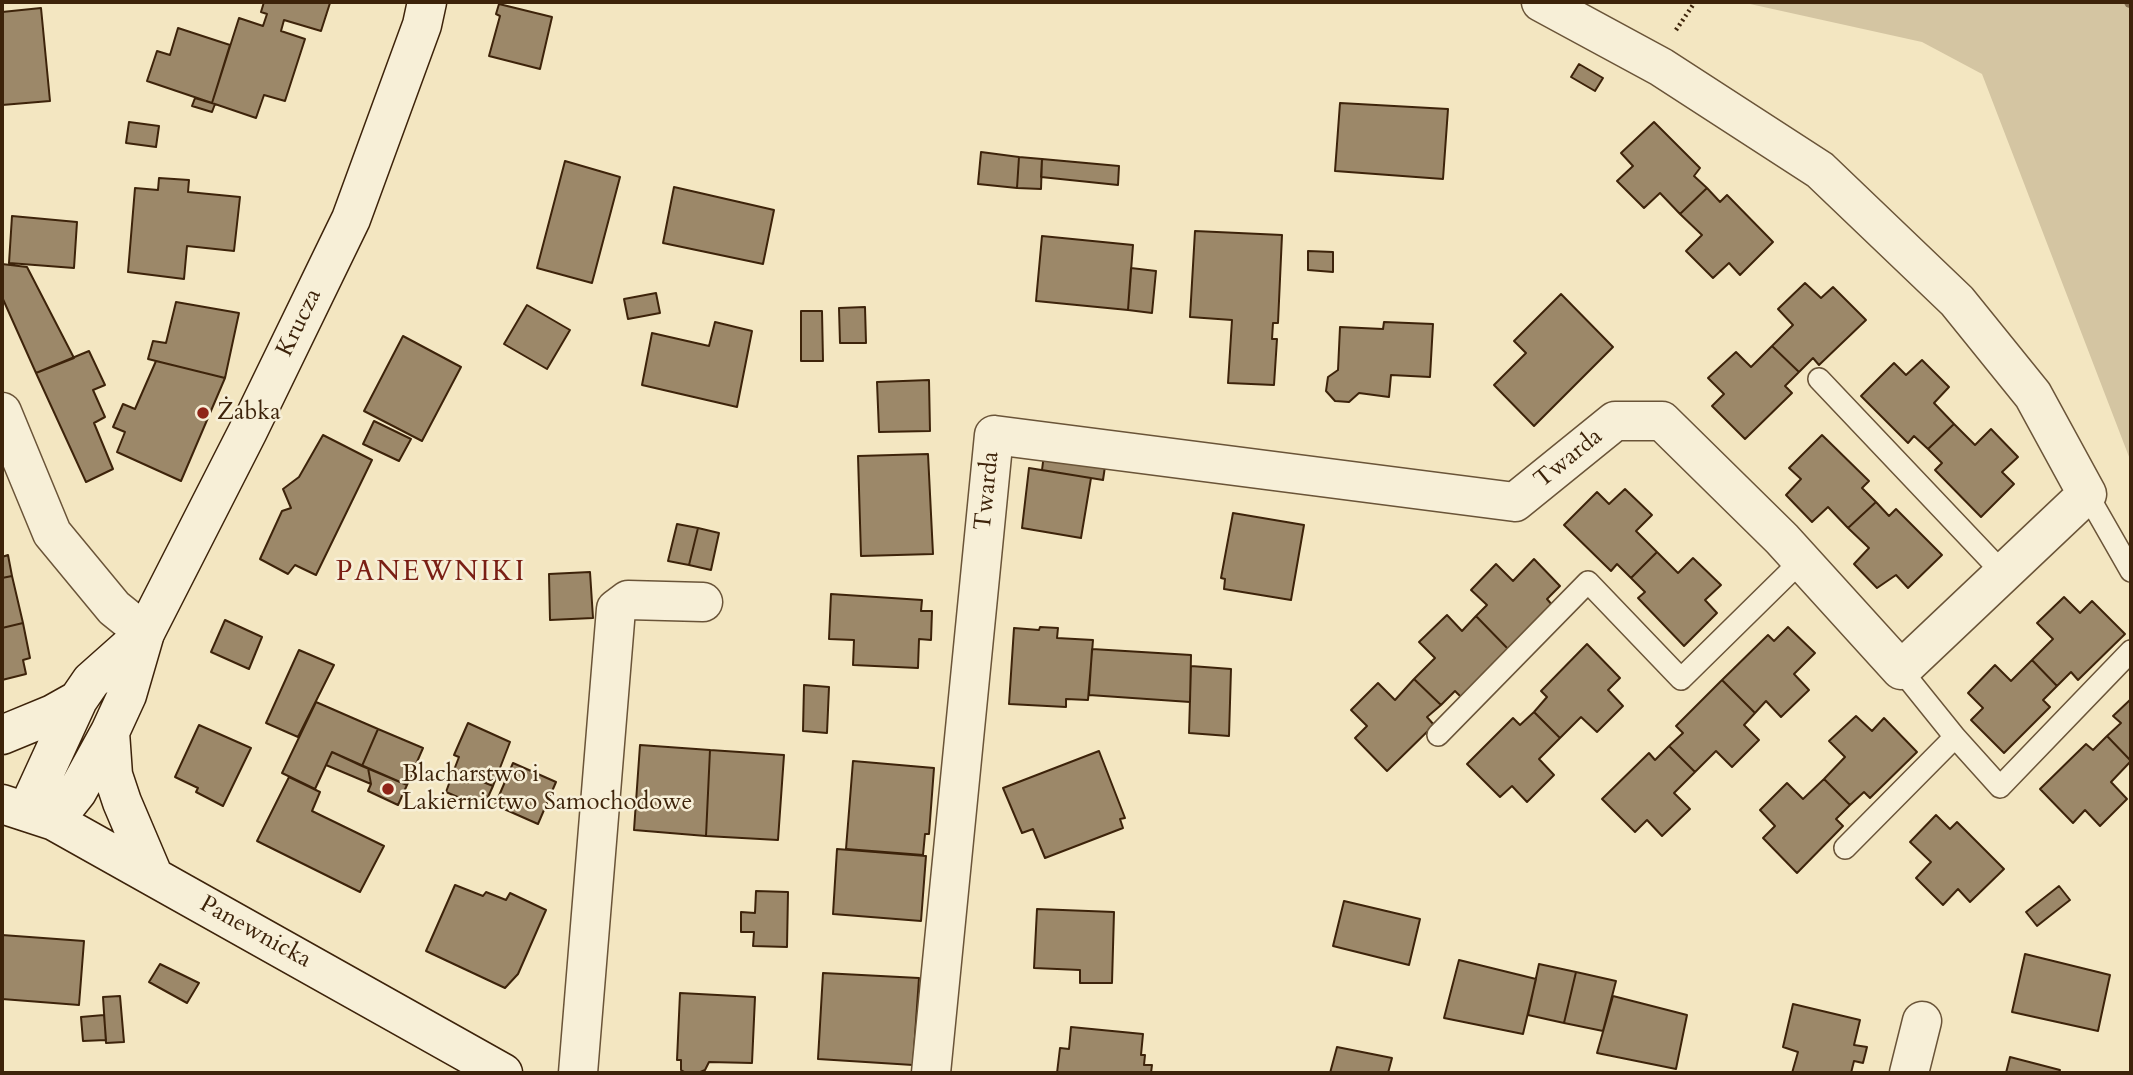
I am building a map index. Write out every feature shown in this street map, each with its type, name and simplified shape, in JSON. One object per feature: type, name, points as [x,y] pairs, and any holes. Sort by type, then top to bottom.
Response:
[{"type":"street","name":"Krucza","points":[[28,812],[77,792],[110,732],[127,695],[145,633],[248,431],[351,219],[422,25],[427,2]]},
{"type":"street","points":[[1541,2],[1661,67],[1820,170],[1957,301],[2033,395],[2087,494],[1900,670]]},
{"type":"street","points":[[2,412],[52,533],[114,608],[145,633]]},
{"type":"street","name":"Twarda","points":[[931,1073],[994,435],[1515,502],[1615,421],[1662,421],[1782,539],[1900,670]]},
{"type":"street","points":[[578,1073],[616,609],[628,600],[703,602]]},
{"type":"street","name":"Krucza","points":[[28,812],[78,701],[91,681],[145,633]]},
{"type":"street","points":[[2,735],[78,701]]},
{"type":"street","points":[[110,732],[113,775],[153,875]]},
{"type":"street","name":"Panewnicka","points":[[28,812],[153,875],[503,1073]]},
{"type":"street","points":[[1909,1073],[1922,1021]]},
{"type":"lane","points":[[1819,379],[2003,573]]},
{"type":"lane","points":[[2087,494],[2131,571]]},
{"type":"lane","points":[[1438,735],[1588,582],[1681,679],[1801,561]]},
{"type":"lane","points":[[1900,670],[2000,787],[2131,651]]},
{"type":"lane","points":[[1845,848],[1955,737]]},
{"type":"shaded area","points":[[1741,2],[2131,2],[2131,462],[1982,74],[1922,42]]},
{"type":"building","points":[[264,2],[333,2],[330,3],[321,31],[284,20],[281,31],[305,39],[285,101],[264,95],[256,118],[212,103],[239,18],[263,26],[267,14],[261,12]]},
{"type":"building","points":[[499,4],[552,17],[540,69],[489,56],[500,16],[496,14]]},
{"type":"building","points":[[41,8],[50,101],[2,105],[2,12]]},
{"type":"building","points":[[178,28],[230,45],[212,103],[147,81],[157,51],[170,55]]},
{"type":"building","points":[[1579,64],[1603,78],[1595,91],[1571,77]]},
{"type":"building","points":[[195,98],[215,104],[212,112],[192,106]]},
{"type":"building","points":[[1340,103],[1448,109],[1443,179],[1335,171]]},
{"type":"building","points":[[129,122],[159,126],[156,147],[126,143]]},
{"type":"building","points":[[1654,122],[1700,168],[1694,176],[1707,188],[1680,214],[1660,193],[1644,208],[1617,181],[1633,166],[1621,153]]},
{"type":"building","points":[[981,152],[1019,157],[1017,188],[978,184]]},
{"type":"building","points":[[1019,157],[1042,159],[1041,189],[1017,188]]},
{"type":"building","points":[[1042,159],[1119,166],[1118,185],[1041,177]]},
{"type":"building","points":[[565,161],[620,177],[592,283],[537,268]]},
{"type":"building","points":[[159,178],[189,180],[188,192],[240,197],[234,251],[187,246],[184,279],[128,272],[135,188],[158,190]]},
{"type":"building","points":[[674,187],[774,210],[763,264],[663,243]]},
{"type":"building","points":[[1707,188],[1720,202],[1727,195],[1773,242],[1740,275],[1729,263],[1713,278],[1686,251],[1702,235],[1680,214]]},
{"type":"building","points":[[12,216],[77,222],[74,268],[9,263]]},
{"type":"building","points":[[1195,231],[1282,235],[1278,323],[1273,323],[1272,339],[1277,339],[1274,385],[1228,383],[1232,320],[1190,317]]},
{"type":"building","points":[[1042,236],[1133,245],[1128,310],[1036,301]]},
{"type":"building","points":[[1308,251],[1333,252],[1333,272],[1308,270]]},
{"type":"building","points":[[2,264],[27,267],[74,358],[36,373],[2,297]]},
{"type":"building","points":[[1131,268],[1156,271],[1152,313],[1128,310]]},
{"type":"building","points":[[1805,283],[1821,298],[1833,287],[1866,320],[1819,365],[1813,358],[1799,372],[1772,346],[1793,325],[1778,309]]},
{"type":"building","points":[[656,293],[660,313],[628,319],[624,299]]},
{"type":"building","points":[[1561,294],[1613,347],[1534,426],[1494,385],[1526,353],[1514,341]]},
{"type":"building","points":[[176,302],[239,313],[225,378],[148,359],[153,341],[166,343]]},
{"type":"building","points":[[527,305],[570,330],[547,369],[504,344]]},
{"type":"building","points":[[865,307],[866,343],[840,343],[839,308]]},
{"type":"building","points":[[801,311],[822,311],[823,361],[801,361]]},
{"type":"building","points":[[715,322],[752,331],[737,407],[642,385],[652,333],[709,346]]},
{"type":"building","points":[[1384,322],[1433,324],[1430,377],[1391,375],[1389,397],[1359,393],[1349,402],[1335,401],[1326,391],[1328,377],[1338,370],[1340,327],[1383,329]]},
{"type":"building","points":[[403,336],[461,367],[422,441],[364,411]]},
{"type":"building","points":[[1772,346],[1799,372],[1785,386],[1792,393],[1745,439],[1712,406],[1724,394],[1708,378],[1736,352],[1751,367]]},
{"type":"building","points":[[89,351],[105,385],[93,390],[105,417],[94,423],[113,469],[86,482],[36,373]]},
{"type":"building","points":[[1922,360],[1949,387],[1934,403],[1954,424],[1928,449],[1914,436],[1908,443],[1861,396],[1894,363],[1906,375]]},
{"type":"building","points":[[156,361],[225,378],[181,481],[117,452],[125,432],[113,427],[123,404],[135,409]]},
{"type":"building","points":[[929,380],[930,431],[879,432],[877,382]]},
{"type":"building","points":[[374,421],[411,439],[399,461],[363,444]]},
{"type":"building","points":[[1954,424],[1975,445],[1991,429],[2018,457],[2002,472],[2014,484],[1981,517],[1935,470],[1942,463],[1928,449]]},
{"type":"building","points":[[323,435],[372,460],[316,575],[295,565],[288,574],[260,559],[282,511],[291,508],[283,489],[299,477]]},
{"type":"building","points":[[1822,435],[1869,481],[1862,488],[1876,502],[1848,528],[1828,507],[1812,522],[1786,495],[1801,479],[1789,468]]},
{"type":"building","points":[[1045,446],[1107,453],[1103,480],[1042,470]]},
{"type":"building","points":[[928,454],[933,554],[861,556],[858,456]]},
{"type":"building","points":[[1029,468],[1091,478],[1081,538],[1022,528]]},
{"type":"building","points":[[1625,489],[1652,515],[1636,531],[1657,552],[1631,578],[1617,564],[1611,571],[1564,525],[1597,492],[1609,504]]},
{"type":"building","points":[[1876,502],[1889,516],[1896,509],[1942,555],[1908,588],[1896,575],[1877,588],[1854,564],[1869,548],[1848,528]]},
{"type":"building","points":[[1233,513],[1304,525],[1291,600],[1224,589],[1225,579],[1221,578]]},
{"type":"building","points":[[677,524],[698,528],[689,565],[668,561]]},
{"type":"building","points":[[698,528],[719,533],[711,570],[689,565]]},
{"type":"building","points":[[1657,552],[1678,573],[1693,558],[1721,585],[1705,600],[1717,613],[1684,646],[1638,598],[1645,592],[1631,578]]},
{"type":"building","points":[[8,555],[12,576],[2,578],[2,557]]},
{"type":"building","points":[[1534,559],[1560,586],[1547,599],[1553,606],[1509,650],[1476,616],[1487,605],[1471,590],[1496,564],[1513,581]]},
{"type":"building","points":[[590,572],[593,618],[550,620],[549,574]]},
{"type":"building","points":[[12,576],[23,623],[2,628],[2,578]]},
{"type":"building","points":[[831,594],[922,600],[921,611],[932,611],[931,640],[919,639],[918,668],[853,665],[854,640],[829,639]]},
{"type":"building","points":[[2064,597],[2080,613],[2092,601],[2125,634],[2078,680],[2071,672],[2057,686],[2032,660],[2053,639],[2037,623]]},
{"type":"building","points":[[1447,615],[1462,631],[1476,616],[1509,650],[1461,697],[1455,691],[1441,705],[1414,679],[1435,658],[1419,642]]},
{"type":"building","points":[[225,620],[262,637],[249,669],[211,652]]},
{"type":"building","points":[[23,623],[30,658],[23,660],[26,674],[2,680],[2,628]]},
{"type":"building","points":[[1040,627],[1058,628],[1057,638],[1093,640],[1088,700],[1066,699],[1066,707],[1009,704],[1014,628],[1039,630]]},
{"type":"building","points":[[1788,627],[1815,653],[1794,674],[1809,690],[1781,717],[1766,701],[1755,713],[1722,680],[1768,635],[1774,641]]},
{"type":"building","points":[[1587,644],[1620,678],[1608,690],[1623,706],[1597,732],[1581,717],[1560,738],[1534,712],[1547,697],[1541,691]]},
{"type":"building","points":[[1092,649],[1191,655],[1190,702],[1089,695]]},
{"type":"building","points":[[299,650],[334,665],[298,737],[266,723]]},
{"type":"building","points":[[2032,660],[2057,686],[2043,700],[2050,707],[2004,753],[1971,720],[1983,708],[1968,693],[1995,665],[2011,681]]},
{"type":"building","points":[[1191,666],[1231,669],[1229,736],[1189,733]]},
{"type":"building","points":[[1414,679],[1441,705],[1427,717],[1434,725],[1387,771],[1355,738],[1367,726],[1351,710],[1378,683],[1395,700]]},
{"type":"building","points":[[1722,680],[1755,713],[1744,725],[1759,740],[1732,767],[1716,751],[1695,772],[1669,746],[1683,733],[1676,726]]},
{"type":"building","points":[[804,685],[829,687],[827,733],[803,731]]},
{"type":"building","points":[[2131,699],[2131,761],[2107,736],[2121,723],[2113,716]]},
{"type":"building","points":[[316,702],[378,729],[362,766],[332,752],[315,789],[282,773]]},
{"type":"building","points":[[1534,712],[1560,738],[1539,759],[1554,775],[1527,802],[1512,786],[1500,797],[1467,764],[1513,718],[1520,725]]},
{"type":"building","points":[[1856,716],[1872,731],[1884,718],[1917,752],[1870,798],[1864,792],[1850,805],[1824,779],[1845,757],[1829,741]]},
{"type":"building","points":[[468,723],[510,742],[493,786],[454,770],[459,757],[454,755]]},
{"type":"building","points":[[199,725],[251,748],[223,806],[196,792],[198,788],[175,777]]},
{"type":"building","points":[[378,729],[423,748],[407,785],[362,766]]},
{"type":"building","points":[[2107,736],[2131,761],[2111,782],[2127,799],[2100,826],[2085,810],[2073,823],[2040,789],[2086,744],[2093,750]]},
{"type":"building","points":[[640,745],[710,750],[706,836],[634,830]]},
{"type":"building","points":[[1669,746],[1695,772],[1674,793],[1690,809],[1662,836],[1647,820],[1635,832],[1602,799],[1649,753],[1655,760]]},
{"type":"building","points":[[710,750],[784,755],[778,840],[706,836]]},
{"type":"building","points":[[1099,751],[1125,818],[1120,819],[1123,828],[1045,858],[1033,829],[1022,833],[1003,788]]},
{"type":"building","points":[[332,752],[368,768],[371,784],[326,765]]},
{"type":"building","points":[[853,761],[934,768],[929,834],[925,834],[923,855],[846,849]]},
{"type":"building","points":[[513,763],[556,782],[538,824],[495,805]]},
{"type":"building","points":[[368,768],[407,785],[398,805],[368,791],[371,784]]},
{"type":"building","points":[[454,770],[493,786],[483,808],[446,792]]},
{"type":"building","points":[[289,777],[320,792],[312,811],[384,846],[360,892],[257,841]]},
{"type":"building","points":[[1824,779],[1850,805],[1836,819],[1843,826],[1797,873],[1763,838],[1775,826],[1760,810],[1787,783],[1803,799]]},
{"type":"building","points":[[1936,815],[1950,829],[1957,822],[2004,869],[1970,902],[1958,889],[1943,905],[1916,878],[1931,862],[1910,842]]},
{"type":"building","points":[[837,849],[926,856],[921,921],[833,914]]},
{"type":"building","points":[[455,885],[483,896],[486,892],[506,900],[510,893],[546,910],[518,974],[505,988],[426,951]]},
{"type":"building","points":[[2059,886],[2070,900],[2037,926],[2026,912]]},
{"type":"building","points":[[756,891],[788,892],[787,947],[753,946],[754,932],[741,932],[741,912],[755,913]]},
{"type":"building","points":[[1344,901],[1420,919],[1409,965],[1333,946]]},
{"type":"building","points":[[1037,909],[1114,912],[1112,983],[1080,983],[1080,970],[1034,968]]},
{"type":"building","points":[[2,935],[84,941],[79,1005],[2,999]]},
{"type":"building","points":[[2025,954],[2110,975],[2098,1031],[2012,1012]]},
{"type":"building","points":[[1459,960],[1536,979],[1523,1034],[1444,1018]]},
{"type":"building","points":[[160,964],[199,983],[187,1003],[149,982]]},
{"type":"building","points":[[1539,964],[1576,972],[1564,1023],[1528,1015]]},
{"type":"building","points":[[1576,972],[1616,981],[1603,1031],[1564,1023]]},
{"type":"building","points":[[823,973],[919,978],[913,1065],[818,1059]]},
{"type":"building","points":[[680,993],[755,997],[752,1063],[709,1062],[705,1070],[698,1073],[681,1070],[681,1060],[677,1060]]},
{"type":"building","points":[[120,996],[124,1042],[106,1043],[103,997]]},
{"type":"building","points":[[1613,996],[1687,1015],[1676,1069],[1597,1053]]},
{"type":"building","points":[[1793,1004],[1860,1020],[1854,1045],[1867,1047],[1863,1063],[1854,1061],[1851,1073],[1792,1073],[1798,1052],[1783,1047]]},
{"type":"building","points":[[104,1015],[106,1040],[83,1041],[81,1017]]},
{"type":"building","points":[[1071,1027],[1143,1034],[1141,1055],[1145,1055],[1144,1065],[1152,1065],[1151,1073],[1057,1073],[1060,1048],[1069,1049]]},
{"type":"building","points":[[1337,1047],[1392,1058],[1388,1073],[1330,1073]]},
{"type":"building","points":[[2010,1057],[2060,1070],[2059,1073],[2006,1073]]},
{"type":"place","name":"Żabka","points":[[203,413]]},
{"type":"place","name":"Blacharstwo i Lakiernictwo Samochodowe","points":[[388,789]]},
{"type":"district","name":"PANEWNIKI","points":[[431,574]]}]
